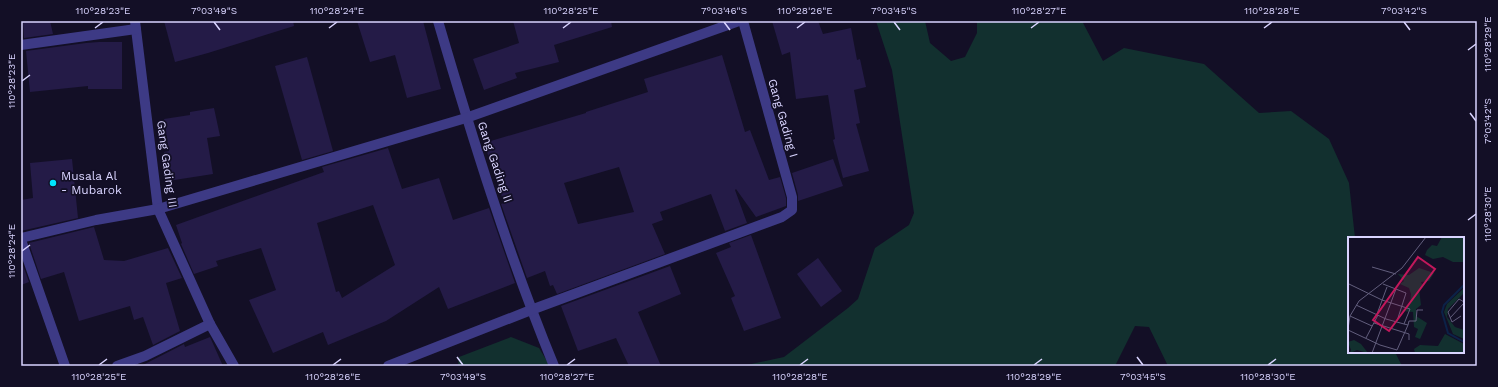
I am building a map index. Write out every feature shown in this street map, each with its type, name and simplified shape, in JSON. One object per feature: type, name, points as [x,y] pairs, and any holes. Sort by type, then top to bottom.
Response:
[{"type":"street","name":"Gang Gading II","points":[[438,21],[466,118],[531,310],[554,366]]},
{"type":"street","points":[[65,366],[21,239],[96,220],[158,209],[466,118],[739,21]]},
{"type":"street","name":"Gang Gading I","points":[[531,310],[782,217],[792,210],[792,197],[743,21]]},
{"type":"street","points":[[21,45],[135,25]]},
{"type":"street","name":"Gang Gading III","points":[[135,25],[158,209],[210,324],[234,366]]},
{"type":"street","points":[[388,366],[531,310]]},
{"type":"street","points":[[117,366],[145,356],[210,324]]},
{"type":"green space","points":[[876,21],[925,21],[930,43],[951,61],[965,57],[977,33],[977,21],[1082,21],[1103,61],[1124,48],[1204,64],[1259,113],[1291,111],[1329,139],[1349,183],[1355,237],[1348,237],[1348,353],[1396,353],[1402,366],[1168,366],[1149,327],[1135,326],[1115,366],[742,366],[784,357],[848,308],[858,299],[875,248],[909,225],[914,213],[892,70]]},
{"type":"green space","points":[[511,337],[539,348],[550,366],[458,366],[459,357]]},
{"type":"building","points":[[23,21],[50,21],[53,34],[24,38]]},
{"type":"building","points":[[164,21],[293,21],[294,26],[175,62]]},
{"type":"building","points":[[357,21],[423,21],[441,89],[407,98],[395,55],[370,62]]},
{"type":"building","points":[[513,21],[611,21],[612,27],[554,45],[559,62],[515,73],[517,78],[484,90],[473,59],[519,43]]},
{"type":"building","points":[[772,21],[818,21],[823,34],[851,28],[857,60],[860,59],[866,87],[854,90],[860,123],[856,124],[869,171],[843,178],[833,140],[835,139],[828,95],[796,99],[790,52],[782,55]]},
{"type":"building","points":[[99,42],[122,42],[122,89],[88,89],[88,86],[30,92],[26,51]]},
{"type":"building","points":[[722,55],[745,132],[750,130],[769,180],[780,177],[786,198],[786,206],[756,217],[736,189],[735,190],[747,223],[725,231],[711,194],[660,212],[663,220],[652,224],[665,254],[557,294],[553,285],[550,286],[545,271],[527,278],[501,204],[504,203],[484,143],[586,113],[648,92],[644,79]],"holes":[[[619,167],[634,212],[578,224],[564,183]]]},
{"type":"building","points":[[307,57],[333,151],[302,160],[275,66]]},
{"type":"building","points":[[214,108],[220,136],[207,138],[213,174],[168,181],[164,152],[169,151],[164,119],[190,115],[190,112]]},
{"type":"building","points":[[388,148],[402,189],[439,178],[453,220],[489,208],[515,283],[448,309],[439,287],[386,321],[328,345],[323,332],[273,353],[249,300],[276,290],[261,248],[216,261],[218,266],[194,274],[181,244],[182,243],[176,225],[324,172],[322,167]],"holes":[[[373,205],[395,265],[342,298],[339,291],[336,292],[317,223]]]},
{"type":"building","points":[[72,159],[78,218],[21,231],[21,200],[33,198],[30,163]]},
{"type":"building","points":[[833,159],[843,186],[798,201],[798,195],[792,173]]},
{"type":"building","points":[[94,227],[104,260],[124,261],[168,248],[182,278],[166,283],[180,331],[153,345],[143,317],[134,320],[130,306],[79,321],[64,272],[41,279],[29,243]]},
{"type":"building","points":[[751,235],[781,318],[744,331],[731,298],[735,296],[716,253],[731,247],[729,243]]},
{"type":"building","points":[[818,258],[842,291],[821,307],[797,274]]},
{"type":"building","points":[[21,260],[29,282],[21,285]]},
{"type":"building","points":[[670,266],[681,294],[638,312],[661,366],[629,366],[616,338],[578,351],[561,306]]},
{"type":"building","points":[[210,337],[223,366],[141,366],[184,344],[185,347]]},
{"type":"place","name":"Musala Al - Mubarok","points":[[53,183]]}]
